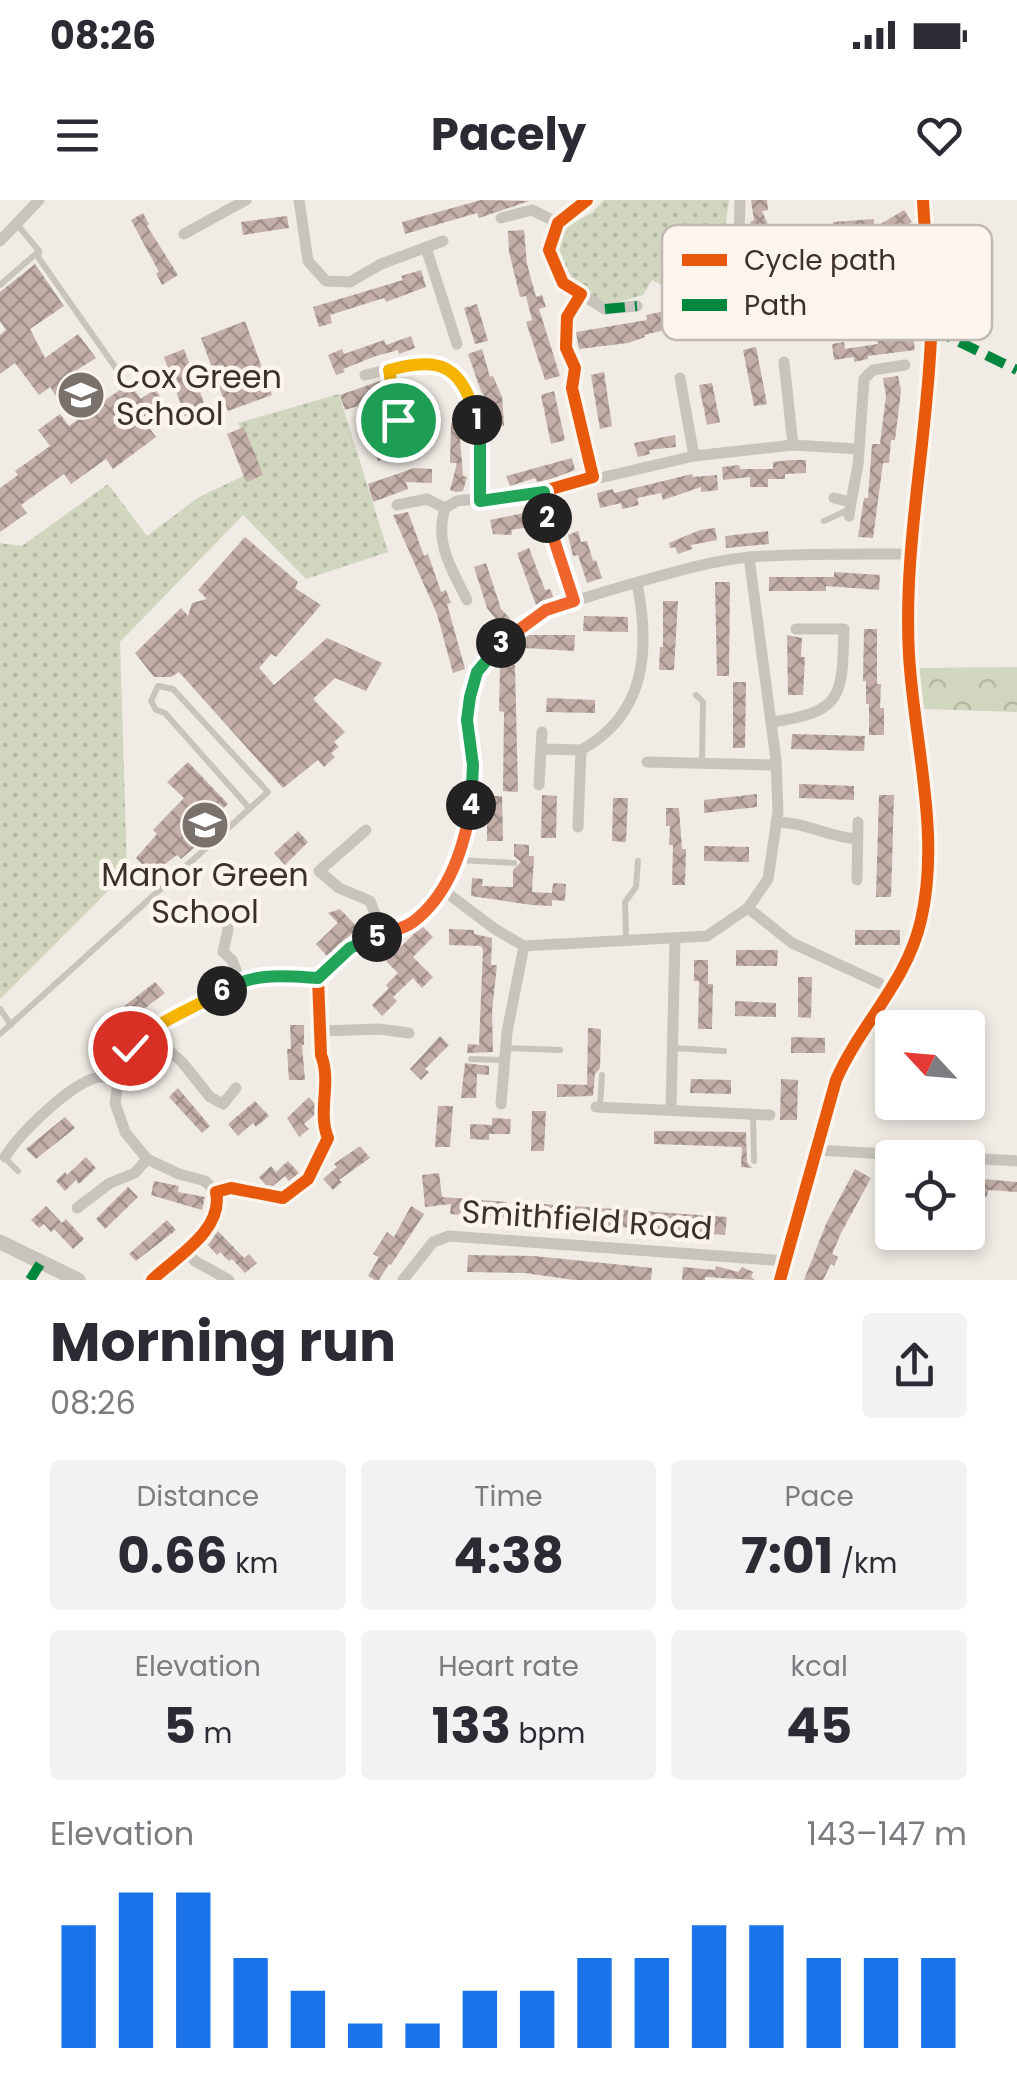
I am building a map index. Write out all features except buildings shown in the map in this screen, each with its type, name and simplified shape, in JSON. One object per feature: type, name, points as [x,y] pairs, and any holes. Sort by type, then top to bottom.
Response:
[{"type":"street","points":[[0,241],[39,200]]},
{"type":"street","points":[[184,234],[246,200]]},
{"type":"street","points":[[300,200],[308,261],[326,281],[350,282],[381,264],[443,241]]},
{"type":"street","points":[[587,200],[558,223],[548,250],[562,283],[605,309],[637,306]]},
{"type":"street","points":[[739,225],[740,200]]},
{"type":"street","points":[[923,200],[924,225]]},
{"type":"street","points":[[501,218],[532,210],[558,223]]},
{"type":"street","points":[[426,248],[457,344]]},
{"type":"street","points":[[566,348],[567,317],[581,294]]},
{"type":"street","points":[[780,1280],[842,1065],[906,968],[924,904],[926,824],[909,657],[910,554],[930,340]]},
{"type":"street","points":[[364,375],[422,362],[446,368],[469,393],[480,430],[480,501]]},
{"type":"street","points":[[784,362],[782,378],[793,445]]},
{"type":"street","points":[[834,498],[850,509],[867,373],[905,365]]},
{"type":"street","points":[[389,370],[407,449]]},
{"type":"street","points":[[680,378],[694,456]]},
{"type":"street","points":[[572,388],[593,477]]},
{"type":"street","points":[[468,600],[444,553],[439,527],[445,508],[457,501],[544,492],[593,477],[694,456],[793,445],[856,449]]},
{"type":"street","points":[[544,492],[548,519],[574,601]]},
{"type":"street","points":[[397,505],[427,499],[445,508]]},
{"type":"street","points":[[321,1055],[318,978],[350,948],[412,922],[443,890],[457,860],[471,808],[473,765],[467,720],[477,672],[495,648],[520,626],[546,610],[691,566],[750,557],[910,554]]},
{"type":"street","points":[[443,890],[524,946],[706,936],[748,908],[768,878],[776,822],[776,765],[750,557]]},
{"type":"street","points":[[542,748],[581,750],[628,708],[638,687],[644,656],[638,583]]},
{"type":"street","points":[[771,722],[808,717],[829,706],[842,684],[844,629],[796,629]]},
{"type":"street","points":[[540,785],[542,732]]},
{"type":"street","points":[[578,828],[581,750]]},
{"type":"street","points":[[648,762],[776,765]]},
{"type":"street","points":[[776,822],[795,822],[833,838],[857,839]]},
{"type":"street","points":[[857,880],[858,822]]},
{"type":"street","points":[[366,830],[320,870],[338,888],[370,900],[384,934]]},
{"type":"street","points":[[748,908],[792,942],[879,983]]},
{"type":"street","points":[[225,918],[228,930],[223,952],[232,960],[240,980]]},
{"type":"street","points":[[671,1108],[675,939]]},
{"type":"street","points":[[501,1104],[505,1054],[524,946]]},
{"type":"street","points":[[851,987],[853,972]]},
{"type":"street","points":[[152,1280],[205,1235],[218,1203],[216,1192],[205,1181],[179,1174],[147,1158],[126,1132],[115,1103],[130,1048],[146,1031],[240,980],[286,974],[318,978]]},
{"type":"street","points":[[322,1031],[380,1029],[409,1033]]},
{"type":"street","points":[[146,1031],[182,1062],[210,1097],[223,1104],[236,1088]]},
{"type":"street","points":[[4,1157],[20,1134],[72,1092],[95,1078],[119,1077]]},
{"type":"street","points":[[598,1107],[770,1115]]},
{"type":"street","points":[[216,1192],[231,1188],[283,1198],[308,1179],[328,1138]]},
{"type":"street","points":[[816,1150],[875,1153]]},
{"type":"street","points":[[78,1208],[110,1183],[134,1173],[147,1158]]},
{"type":"street","points":[[985,1159],[1017,1161]]},
{"type":"street","name":"Smithfield Road","points":[[404,1280],[433,1242],[449,1236],[786,1261]]},
{"type":"street","points":[[0,1242],[78,1280]]},
{"type":"street","points":[[184,1250],[195,1261],[229,1280]]},
{"type":"lane","points":[[16,223],[120,374]]},
{"type":"lane","points":[[0,285],[39,252]]},
{"type":"lane","points":[[824,521],[850,509]]},
{"type":"lane","points":[[0,1034],[11,1025],[250,809],[268,792],[173,689],[158,686],[150,701],[156,710],[165,712],[250,809]]},
{"type":"lane","points":[[696,695],[703,702],[702,764]]},
{"type":"lane","points":[[457,860],[514,863]]},
{"type":"lane","points":[[626,939],[625,902],[636,887],[638,861]]},
{"type":"lane","points":[[0,1010],[11,1025]]},
{"type":"lane","points":[[673,1048],[724,1050]]},
{"type":"lane","points":[[471,1059],[560,1050]]},
{"type":"lane","points":[[598,1107],[602,1075]]},
{"type":"lane","points":[[754,1114],[754,1162]]},
{"type":"lane","points":[[4,1157],[18,1171]]},
{"type":"green space","points":[[604,200],[729,200],[726,225],[662,225],[662,285],[652,280],[643,295],[609,305],[573,284],[558,253],[562,229],[593,212]]},
{"type":"green space","points":[[339,394],[388,552],[306,579],[243,515],[120,642],[127,872],[0,999],[0,543],[22,546],[108,484],[147,536],[199,497],[258,469],[238,423]]},
{"type":"green space","points":[[1017,667],[1017,712],[924,709],[919,668]]},
{"type":"marked path","points":[[605,309],[637,306]]},
{"type":"marked path","points":[[955,340],[1017,370]]},
{"type":"marked path","points":[[30,1280],[40,1264]]},
{"type":"cycle path","points":[[152,1280],[206,1230],[217,1206],[216,1192],[231,1188],[283,1198],[308,1179],[328,1138],[318,978],[352,947],[415,918],[436,900],[458,858],[469,814],[473,768],[467,715],[478,674],[489,656],[517,629],[574,601],[547,519],[544,491],[593,477],[572,388],[575,368],[566,348],[567,317],[581,294],[563,283],[549,250],[558,223],[587,200]]},
{"type":"cycle path","points":[[923,200],[925,225]]},
{"type":"cycle path","points":[[780,1280],[836,1080],[895,983],[921,920],[928,855],[927,821],[908,615],[931,340]]},
{"type":"place","name":"Cox Green School","points":[[81,395]]},
{"type":"place","name":"Manor Green School","points":[[205,825]]},
{"type":"route","points":[[130,1048],[166,1018],[204,1003],[240,980],[286,974],[318,978],[350,948],[412,922],[443,890],[461,851],[471,808],[473,765],[467,720],[477,672],[495,648],[520,626],[546,610],[574,601],[548,519],[544,492],[480,501],[480,430],[469,393],[446,368],[422,362],[389,370],[398,420]]}]
